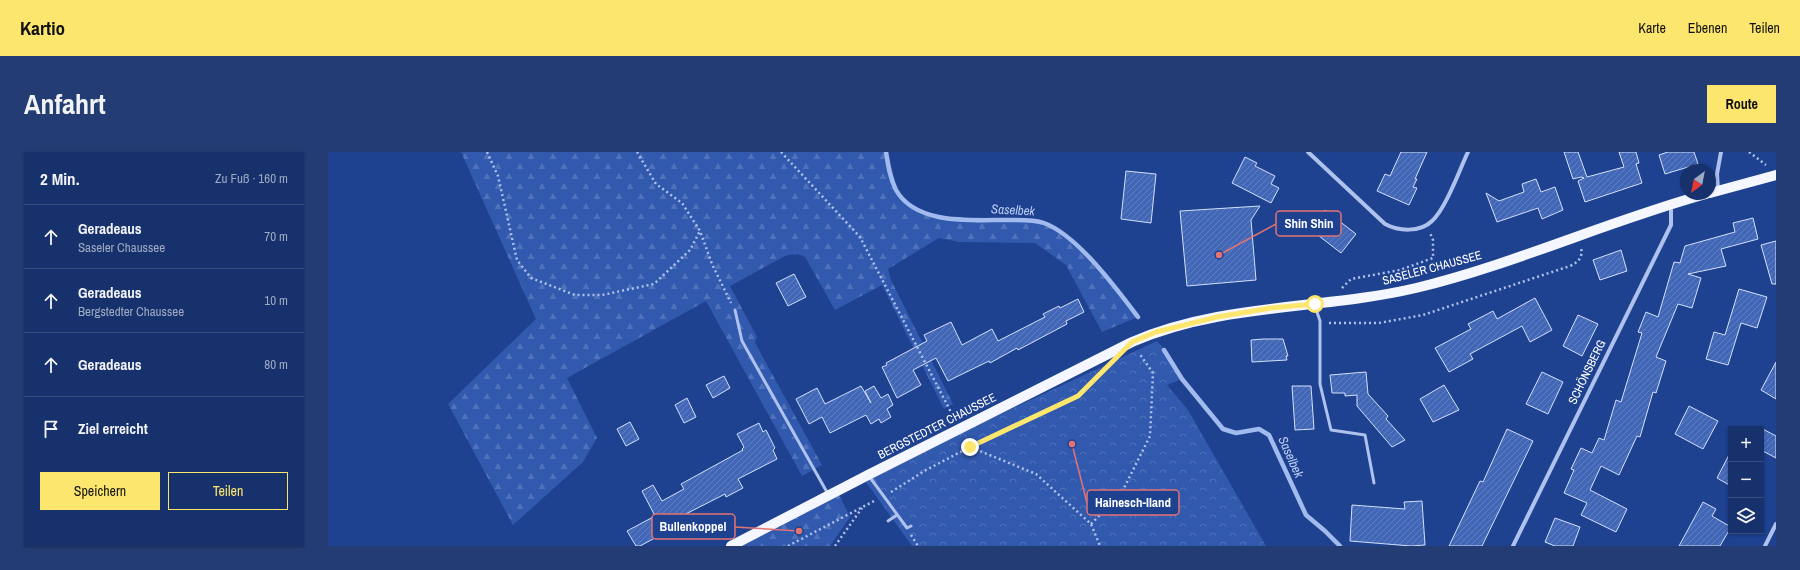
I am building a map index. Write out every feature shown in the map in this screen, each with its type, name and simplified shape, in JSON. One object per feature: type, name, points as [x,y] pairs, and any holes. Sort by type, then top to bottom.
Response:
[{"type":"main road","points":[[1716,191],[1773,172]]},
{"type":"main road","name":"SASELER CHAUSSEE","points":[[1156,332],[1223,316],[1271,308],[1327,304],[1417,288],[1521,257],[1685,200]]},
{"type":"main road","name":"BERGSTEDTER CHAUSSEE","points":[[731,546],[868,474],[1132,342],[1156,332]]},
{"type":"street","points":[[1308,152],[1385,224],[1395,229],[1405,230],[1427,225],[1439,212],[1468,152]]},
{"type":"street","points":[[1716,180],[1722,152]]},
{"type":"street","name":"SCHÖNSBERG","points":[[1513,546],[1671,225],[1671,204]]},
{"type":"street","points":[[1765,546],[1776,524]]},
{"type":"lane","points":[[1315,304],[1320,321],[1320,384],[1331,430],[1365,435],[1374,483]]},
{"type":"lane","points":[[735,310],[742,340],[829,495]]},
{"type":"lane","points":[[868,474],[907,528],[911,526]]},
{"type":"lane","points":[[888,521],[897,515]]},
{"type":"path","points":[[487,152],[498,176],[517,260],[531,278],[575,295],[602,295],[654,284],[690,250],[700,231]]},
{"type":"path","points":[[637,152],[656,184],[682,204],[700,231],[712,264],[735,310]]},
{"type":"path","points":[[781,152],[860,237],[970,447],[1036,474],[1091,524],[1100,546]]},
{"type":"path","points":[[1749,152],[1773,172]]},
{"type":"path","points":[[1327,304],[1351,279],[1400,270],[1433,258],[1433,240],[1427,225]]},
{"type":"path","points":[[1320,321],[1329,323],[1379,323],[1423,315],[1484,296],[1578,263],[1582,254],[1580,236]]},
{"type":"path","points":[[1091,524],[1121,494],[1150,436],[1153,373],[1132,342]]},
{"type":"path","points":[[788,546],[884,496],[926,470],[970,447],[1078,396],[1105,369]]},
{"type":"path","points":[[835,546],[862,507]]},
{"type":"green space","points":[[461,152],[886,152],[888,167],[896,190],[905,201],[917,209],[930,215],[945,218],[961,220],[1025,220],[1044,223],[1057,229],[1070,239],[1095,264],[1138,317],[1102,332],[1066,265],[1035,243],[959,242],[939,238],[888,269],[891,280],[953,404],[944,409],[882,285],[835,310],[805,257],[795,254],[785,256],[730,286],[757,337],[755,342],[759,350],[822,465],[802,476],[706,301],[567,378],[597,438],[583,462],[513,525],[448,404],[536,319]]},
{"type":"green space","points":[[1157,341],[1170,357],[1182,379],[1167,385],[1188,410],[1266,546],[912,546],[863,478]]},
{"type":"green space","points":[[837,491],[850,517],[830,546],[731,546]]},
{"type":"building","points":[[1401,152],[1427,152],[1415,179],[1417,179],[1413,187],[1417,188],[1409,205],[1377,191],[1385,174],[1390,176]]},
{"type":"building","points":[[1564,152],[1578,152],[1587,177],[1624,167],[1619,152],[1636,152],[1639,163],[1636,164],[1642,183],[1585,202],[1578,181],[1584,178],[1581,177],[1573,179]]},
{"type":"building","points":[[1668,152],[1694,152],[1698,164],[1680,164],[1680,169],[1665,174],[1659,155]]},
{"type":"building","points":[[1245,157],[1257,163],[1255,166],[1275,176],[1271,184],[1279,188],[1271,203],[1232,183]]},
{"type":"building","points":[[1126,171],[1156,174],[1151,223],[1121,219]]},
{"type":"building","points":[[1536,179],[1541,192],[1555,187],[1563,210],[1542,219],[1538,208],[1497,222],[1486,193],[1499,201],[1524,192],[1522,184]]},
{"type":"building","points":[[1260,206],[1251,220],[1256,280],[1187,286],[1180,211]]},
{"type":"building","points":[[1325,210],[1356,234],[1341,253],[1310,229]]},
{"type":"building","points":[[1753,218],[1758,239],[1721,249],[1726,266],[1688,274],[1701,278],[1692,308],[1678,304],[1656,357],[1666,361],[1656,393],[1653,392],[1640,437],[1637,436],[1619,475],[1601,466],[1590,490],[1627,509],[1616,532],[1581,515],[1587,503],[1564,493],[1574,470],[1571,469],[1581,448],[1592,453],[1599,438],[1604,440],[1616,400],[1621,402],[1642,333],[1638,332],[1646,312],[1658,317],[1674,262],[1680,263],[1685,246],[1735,232],[1733,223]]},
{"type":"building","points":[[1776,241],[1776,284],[1772,284],[1761,245]]},
{"type":"building","points":[[1621,250],[1627,271],[1600,280],[1593,260]]},
{"type":"building","points":[[794,274],[806,297],[788,306],[776,283]]},
{"type":"building","points":[[1739,289],[1767,297],[1757,328],[1741,323],[1728,365],[1706,359],[1714,332],[1725,335]]},
{"type":"building","points":[[1535,298],[1552,330],[1530,342],[1522,326],[1470,354],[1473,359],[1449,372],[1435,348],[1471,329],[1468,324],[1493,311],[1497,319]]},
{"type":"building","points":[[1078,299],[1084,312],[1066,321],[1067,324],[1018,350],[1017,348],[990,363],[989,361],[948,381],[936,358],[913,370],[921,385],[897,398],[882,367],[887,365],[886,363],[927,341],[924,335],[951,322],[962,345],[992,329],[998,341],[1045,317],[1043,314]]},
{"type":"building","points":[[1578,315],[1598,324],[1582,356],[1563,346]]},
{"type":"building","points":[[1283,339],[1288,356],[1286,356],[1287,360],[1252,362],[1251,340]]},
{"type":"building","points":[[1776,362],[1776,399],[1761,390]]},
{"type":"building","points":[[1366,372],[1368,394],[1388,416],[1386,419],[1405,440],[1392,447],[1357,406],[1357,395],[1345,396],[1345,393],[1332,393],[1330,375]]},
{"type":"building","points":[[1542,372],[1563,382],[1548,414],[1526,404]]},
{"type":"building","points":[[724,376],[730,388],[713,398],[706,385]]},
{"type":"building","points":[[1444,385],[1459,410],[1433,422],[1420,399]]},
{"type":"building","points":[[861,386],[871,403],[865,391],[874,386],[881,398],[888,394],[893,405],[887,409],[891,417],[881,423],[879,419],[871,424],[866,415],[830,433],[822,417],[809,424],[796,399],[817,388],[825,404]]},
{"type":"building","points":[[1292,386],[1311,386],[1314,429],[1295,430]]},
{"type":"building","points":[[687,398],[696,417],[684,423],[675,405]]},
{"type":"building","points":[[1689,406],[1718,421],[1703,449],[1675,434]]},
{"type":"building","points":[[630,422],[639,439],[626,446],[617,429]]},
{"type":"building","points":[[759,423],[763,432],[766,430],[775,448],[773,450],[777,459],[738,479],[743,488],[726,497],[725,494],[678,518],[681,524],[640,546],[636,546],[627,531],[655,516],[642,491],[653,485],[662,501],[684,489],[681,484],[743,450],[742,449],[744,447],[737,434]]},
{"type":"building","points":[[1507,429],[1533,441],[1482,546],[1449,546],[1480,481],[1483,482]]},
{"type":"building","points":[[1764,430],[1776,436],[1776,458],[1764,452]]},
{"type":"building","points":[[1728,457],[1728,484],[1717,478]]},
{"type":"building","points":[[1422,501],[1425,545],[1411,546],[1350,541],[1352,505],[1405,509],[1404,502]]},
{"type":"building","points":[[1703,502],[1716,509],[1712,516],[1728,525],[1728,532],[1720,546],[1679,546]]},
{"type":"building","points":[[1555,518],[1580,527],[1573,546],[1555,546],[1545,542]]},
{"type":"waterway","name":"Saselbek","points":[[886,152],[888,167],[896,190],[905,201],[917,209],[930,215],[945,218],[961,220],[1025,220],[1044,223],[1057,229],[1070,239],[1096,264],[1138,317]]},
{"type":"waterway","name":"Saselbek","points":[[1164,350],[1182,379],[1223,429],[1236,433],[1259,429],[1269,435],[1306,515],[1340,546]]},
{"type":"place","name":"Shin Shin","points":[[1219,255]]},
{"type":"place","name":"Hainesch-Iland","points":[[1072,444]]},
{"type":"place","name":"Bullenkoppel","points":[[799,531]]},
{"type":"route","points":[[970,447],[1078,396],[1132,342],[1156,332],[1176,326],[1242,312],[1315,304]]}]
